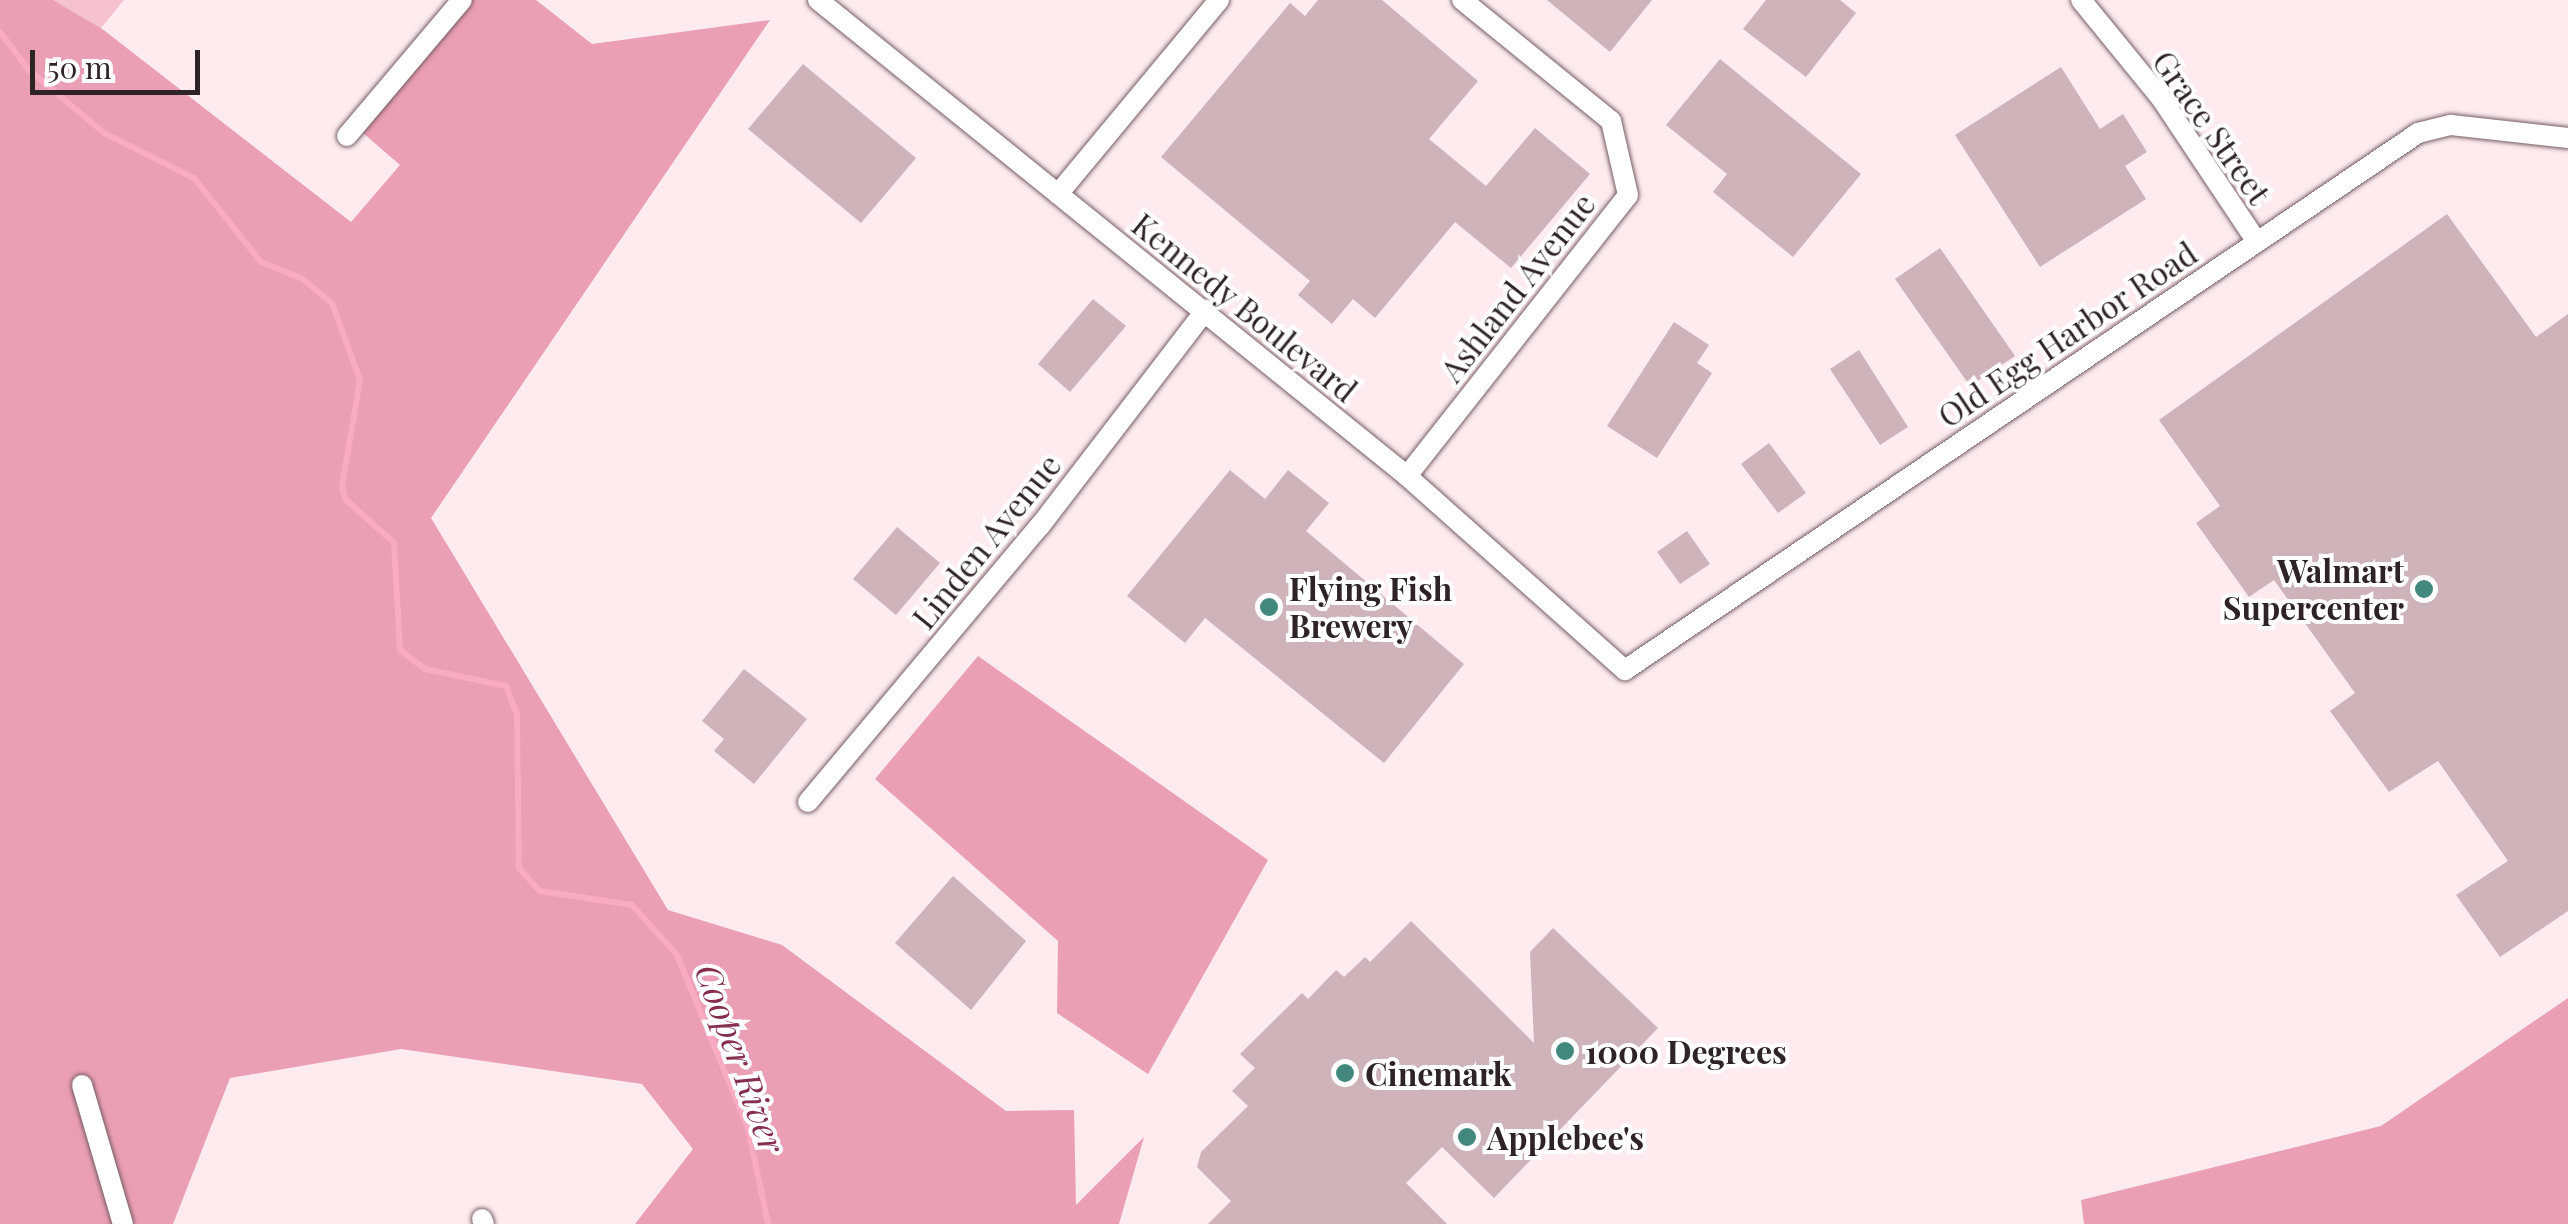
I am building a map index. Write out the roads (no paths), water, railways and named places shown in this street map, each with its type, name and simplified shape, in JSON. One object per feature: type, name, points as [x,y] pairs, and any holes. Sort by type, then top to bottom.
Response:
[{"type":"street","points":[[347,136],[462,0]]},
{"type":"street","name":"Kennedy Boulevard","points":[[818,0],[1407,476],[1625,670]]},
{"type":"street","points":[[1058,194],[1218,0]]},
{"type":"street","name":"Ashland Avenue","points":[[1407,476],[1628,195],[1611,121],[1462,0]]},
{"type":"street","name":"Grace Street","points":[[2081,0],[2160,98],[2257,242]]},
{"type":"street","name":"Old Egg Harbor Road","points":[[1625,670],[2418,132],[2451,125],[2568,138]]},
{"type":"street","name":"Linden Avenue","points":[[808,802],[1040,526],[1204,312]]},
{"type":"street","points":[[82,1085],[123,1224]]},
{"type":"waterway","name":"Cooper River","points":[[0,32],[29,70],[104,133],[194,178],[261,262],[303,279],[332,303],[360,380],[342,486],[345,499],[394,543],[400,650],[425,669],[506,686],[517,714],[519,868],[540,891],[632,905],[677,955],[748,1128],[768,1224]]},
{"type":"place","name":"Walmart Supercenter","points":[[2424,589]]},
{"type":"place","name":"Flying Fish Brewery","points":[[1269,607]]},
{"type":"place","name":"1000 Degrees","points":[[1565,1051]]},
{"type":"place","name":"Cinemark","points":[[1345,1073]]},
{"type":"place","name":"Applebee's","points":[[1467,1137]]}]
